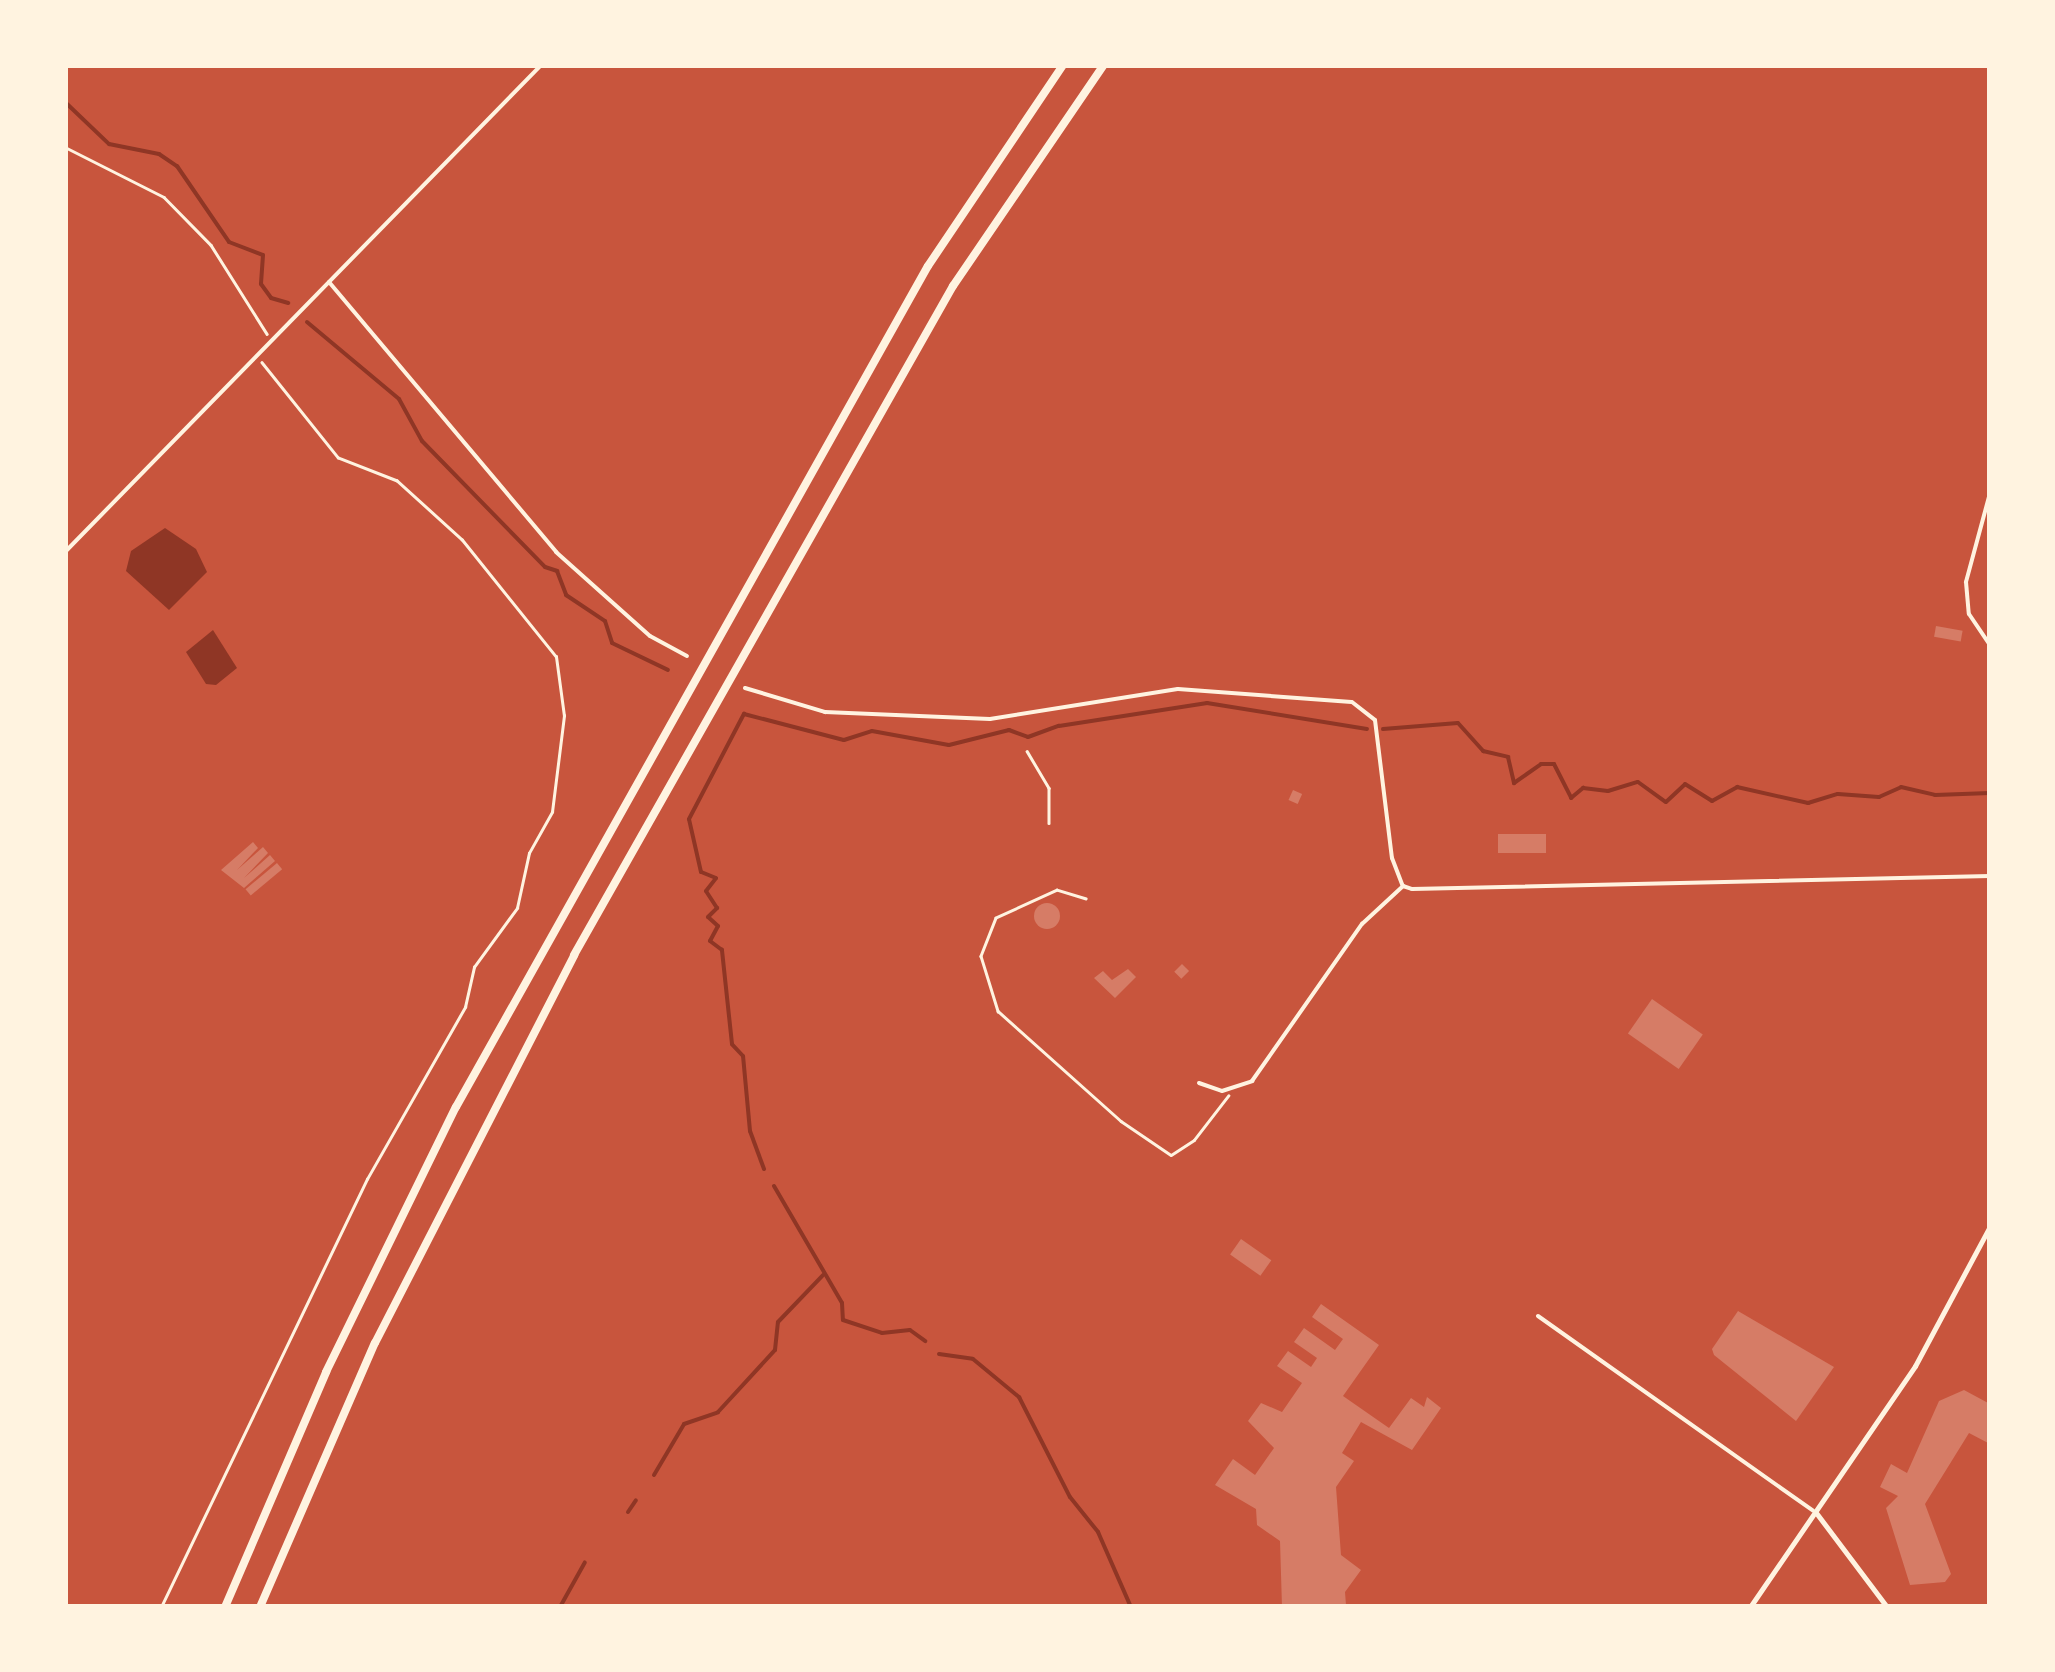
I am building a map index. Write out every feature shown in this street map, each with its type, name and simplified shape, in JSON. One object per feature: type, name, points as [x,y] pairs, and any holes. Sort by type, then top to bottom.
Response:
[{"type":"highway","points":[[225,1607],[333,1358],[456,1107],[928,266],[1064,65]]},
{"type":"highway","points":[[260,1607],[375,1343],[574,956],[953,286],[1104,65]]},
{"type":"street","points":[[65,552],[540,65]]},
{"type":"street","points":[[329,282],[556,552],[650,636],[688,656]]},
{"type":"street","points":[[1990,493],[1966,599],[1990,645]]},
{"type":"street","points":[[745,688],[824,712],[990,719],[1178,689],[1352,702],[1374,720],[1388,842],[1403,886]]},
{"type":"street","points":[[1199,1082],[1234,1090],[1266,1067],[1362,924],[1403,886],[1990,876]]},
{"type":"street","points":[[1750,1607],[1915,1366],[1990,1226]]},
{"type":"street","points":[[1538,1316],[1817,1514],[1886,1607]]},
{"type":"path","points":[[65,147],[164,197],[210,246],[268,335]]},
{"type":"path","points":[[160,1607],[367,1179],[465,1007],[474,966],[517,908],[529,853],[555,800],[564,716],[556,657],[462,540],[397,481],[338,458],[261,362]]},
{"type":"path","points":[[1027,751],[1050,788],[1049,823]]},
{"type":"path","points":[[1086,899],[1058,890],[996,918],[981,956],[998,1011],[1066,1076],[1170,1154],[1194,1140],[1234,1090]]},
{"type":"shaded area","points":[[165,528],[196,549],[207,572],[169,610],[126,571],[131,551]]},
{"type":"shaded area","points":[[213,630],[237,668],[216,685],[206,684],[186,652]]},
{"type":"building","points":[[1936,626],[1963,631],[1961,642],[1934,637]]},
{"type":"building","points":[[1293,790],[1302,794],[1298,804],[1289,800]]},
{"type":"building","points":[[1498,834],[1546,834],[1546,853],[1498,853]]},
{"type":"building","points":[[253,842],[258,848],[237,870],[263,847],[268,853],[244,878],[270,855],[275,861],[244,888],[221,870]]},
{"type":"building","points":[[277,863],[282,869],[251,895],[246,889]]},
{"type":"building","points":[[1047,903],[1056,907],[1060,916],[1056,925],[1047,929],[1038,925],[1034,916],[1038,907]]},
{"type":"building","points":[[1182,964],[1189,971],[1181,979],[1174,972]]},
{"type":"building","points":[[1128,969],[1136,977],[1115,998],[1094,978],[1103,971],[1112,980]]},
{"type":"building","points":[[1652,999],[1703,1035],[1679,1069],[1628,1033]]},
{"type":"building","points":[[1241,1239],[1271,1260],[1260,1276],[1230,1255]]},
{"type":"building","points":[[1321,1304],[1379,1345],[1343,1396],[1389,1428],[1411,1398],[1424,1407],[1427,1397],[1441,1408],[1412,1450],[1361,1422],[1342,1453],[1354,1461],[1336,1487],[1341,1555],[1361,1570],[1345,1592],[1346,1605],[1282,1607],[1280,1541],[1257,1525],[1256,1509],[1215,1485],[1233,1459],[1255,1475],[1274,1448],[1248,1421],[1261,1403],[1282,1412],[1302,1383],[1277,1366],[1288,1351],[1311,1367],[1317,1358],[1294,1342],[1304,1328],[1335,1350],[1343,1339],[1312,1317]]},
{"type":"building","points":[[1738,1311],[1834,1367],[1796,1421],[1714,1355],[1712,1349]]},
{"type":"building","points":[[1964,1390],[1990,1404],[1990,1444],[1969,1433],[1925,1504],[1951,1574],[1945,1582],[1910,1585],[1886,1508],[1898,1496],[1880,1487],[1891,1464],[1907,1473],[1939,1401]]},
{"type":"waterway","points":[[65,102],[109,144],[159,154],[177,166],[229,242],[263,255],[261,284],[271,298],[288,303]]},
{"type":"waterway","points":[[307,322],[399,399],[422,441],[545,567],[557,571],[566,595],[605,621],[612,643],[668,670]]},
{"type":"waterway","points":[[764,1169],[750,1131],[743,1056],[732,1044],[722,950],[710,941],[718,926],[708,917],[717,908],[706,891],[716,878],[701,872],[689,819],[744,714],[844,740],[872,731],[949,745],[1009,730],[1028,737],[1059,726],[1207,703],[1367,729]]},
{"type":"waterway","points":[[1383,729],[1458,723],[1483,751],[1508,757],[1514,783],[1541,764],[1554,764],[1571,798],[1583,788],[1608,791],[1638,782],[1666,802],[1685,784],[1712,801],[1737,787],[1808,803],[1838,794],[1879,797],[1901,787],[1935,795],[1990,793]]},
{"type":"waterway","points":[[774,1186],[842,1303],[843,1320],[882,1333],[910,1330],[925,1341]]},
{"type":"waterway","points":[[654,1475],[684,1424],[718,1412],[775,1350],[778,1322],[823,1275]]},
{"type":"waterway","points":[[939,1354],[973,1359],[1019,1397],[1070,1497],[1098,1532],[1131,1607]]},
{"type":"waterway","points":[[628,1512],[636,1500]]},
{"type":"waterway","points":[[560,1607],[585,1562]]}]
